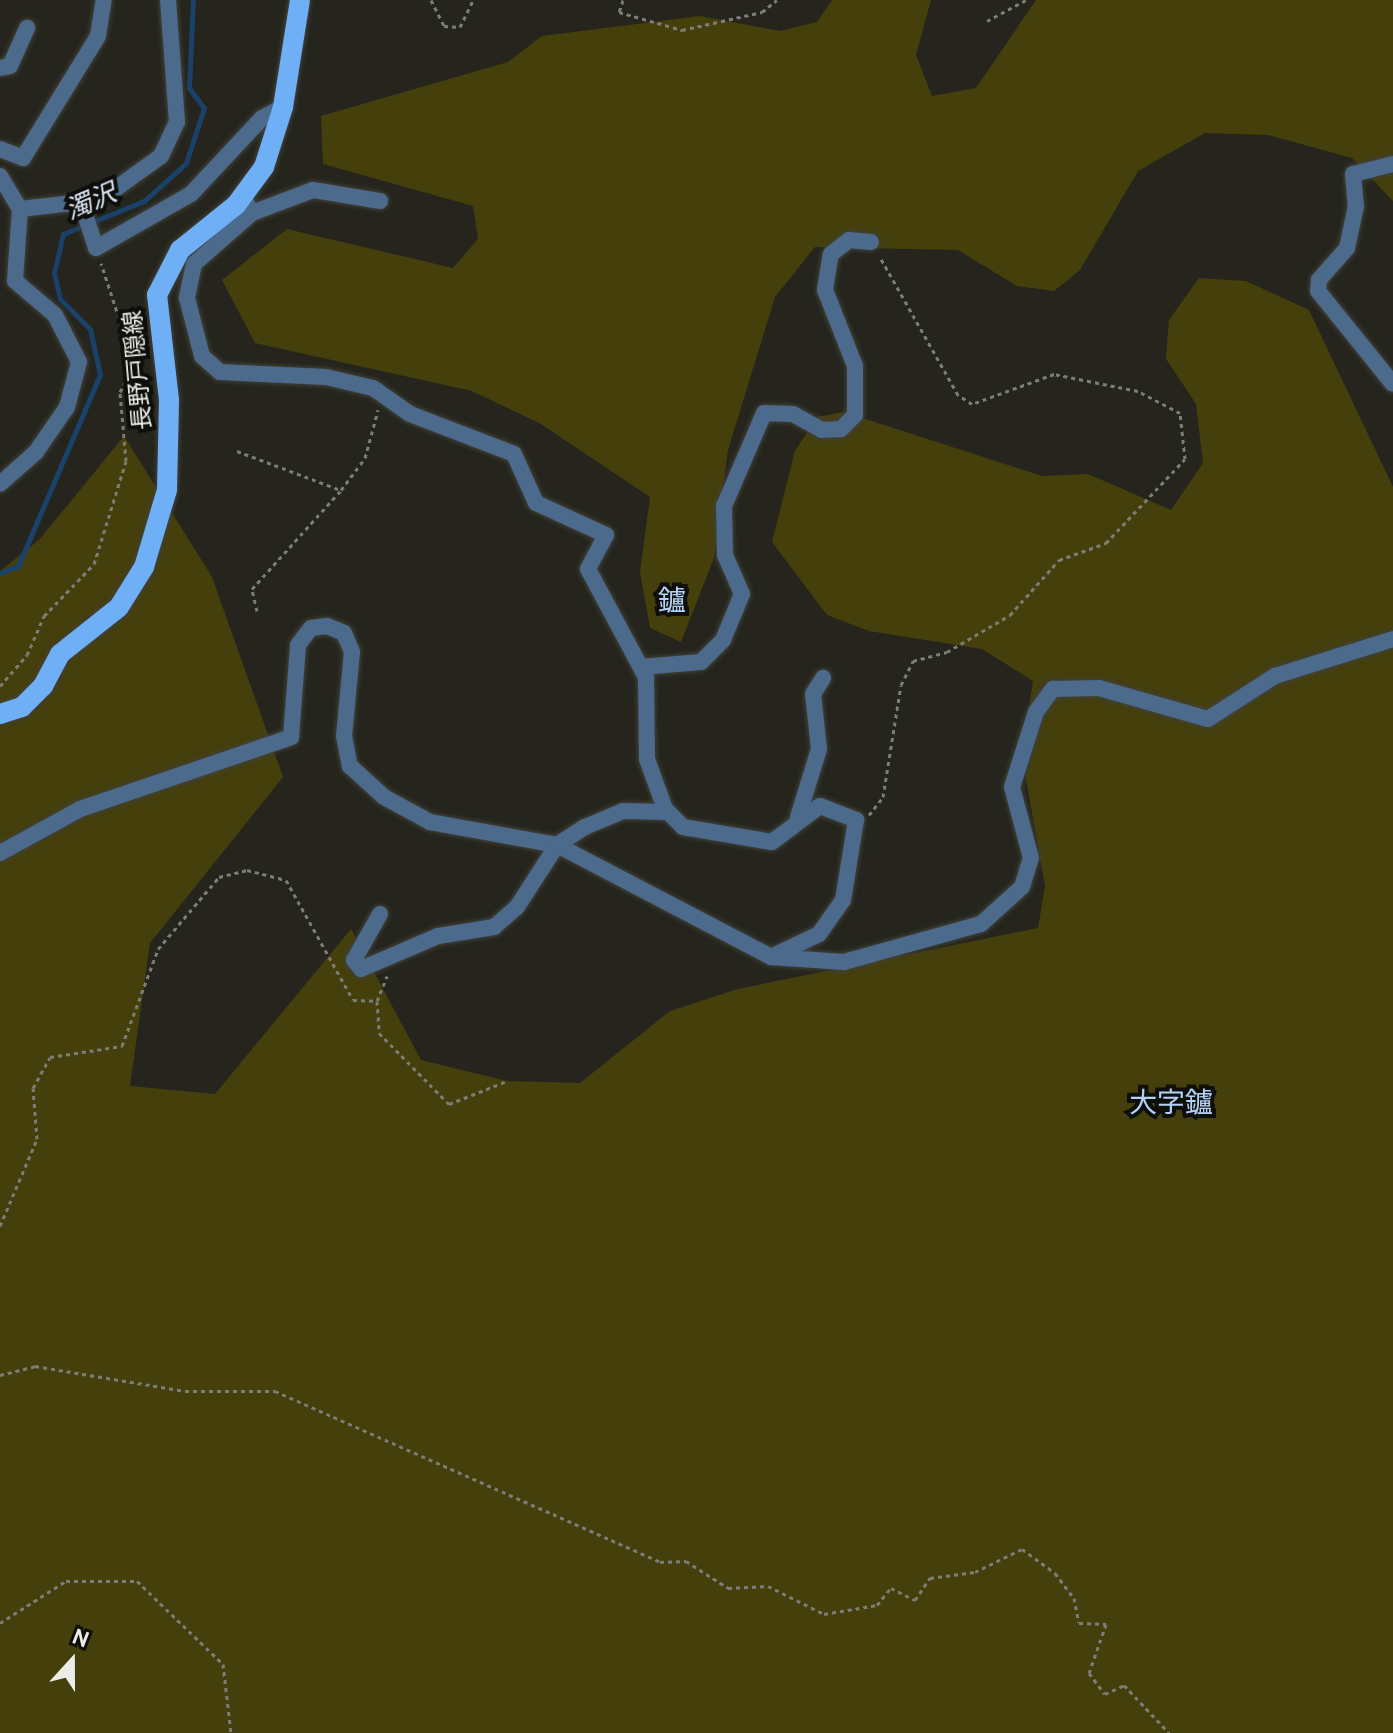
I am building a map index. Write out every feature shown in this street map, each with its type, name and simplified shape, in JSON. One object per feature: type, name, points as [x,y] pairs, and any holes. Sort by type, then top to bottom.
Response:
[{"type":"main road","name":"長野戸隠線","points":[[0,714],[22,707],[43,686],[68,645],[119,607],[144,567],[167,490],[169,400],[157,295],[180,250],[248,205],[283,107],[300,0]]},
{"type":"street","points":[[0,149],[23,158],[98,36],[104,0]]},
{"type":"street","points":[[20,209],[83,208],[161,156],[177,122],[168,0]]},
{"type":"street","points":[[0,68],[10,66],[27,28]]},
{"type":"street","points":[[83,208],[94,241],[191,194],[262,118],[283,107]]},
{"type":"street","points":[[1393,164],[1353,174],[1356,206],[1347,248],[1319,280],[1318,291],[1393,384]]},
{"type":"street","points":[[0,176],[20,209],[15,281],[55,315],[79,362],[67,407],[36,452],[0,484]]},
{"type":"street","points":[[380,201],[313,190],[248,205],[194,264],[187,298],[202,356],[220,372],[351,380],[381,394],[410,414],[514,454],[536,503],[606,535],[588,569],[641,667],[652,696],[647,759],[668,812],[683,827],[762,842],[772,842],[798,817],[820,806],[840,809],[856,820],[843,900],[819,934],[771,957]]},
{"type":"street","points":[[641,667],[701,662],[723,640],[742,594],[725,555],[724,506],[764,413],[793,414],[822,430],[841,429],[855,415],[855,366],[825,290],[831,254],[849,240],[871,242]]},
{"type":"street","points":[[0,853],[80,809],[291,737],[298,645],[311,628],[327,626],[344,633],[352,652],[344,736],[360,780],[430,822],[557,845],[771,957],[844,962],[931,942],[999,910],[1030,873],[1012,787],[1036,712],[1053,689],[1099,688],[1182,718],[1208,719],[1275,676],[1393,639]]},
{"type":"street","points":[[798,817],[819,749],[813,694],[823,678]]},
{"type":"street","points":[[380,914],[354,960],[361,969],[394,958],[438,936],[494,927],[517,907],[557,845],[623,811],[668,812]]},
{"type":"path","points":[[431,0],[444,26],[460,27],[473,0]]},
{"type":"path","points":[[623,0],[619,12],[682,30],[762,12],[777,0]]},
{"type":"path","points":[[987,21],[1026,0]]},
{"type":"path","points":[[0,686],[27,655],[44,616],[94,564],[126,461],[120,392],[134,364],[94,241]]},
{"type":"path","points":[[854,833],[883,797],[901,685],[913,661],[947,652],[1010,615],[1059,560],[1106,543],[1185,459],[1180,413],[1138,391],[1054,374],[972,404],[958,395],[871,242]]},
{"type":"path","points":[[257,611],[252,589],[341,490],[365,458],[381,394]]},
{"type":"path","points":[[237,451],[341,490]]},
{"type":"path","points":[[0,1226],[37,1139],[33,1088],[50,1057],[122,1046],[158,949],[219,877],[247,870],[286,880],[353,1000],[377,1001]]},
{"type":"path","points":[[394,958],[377,1001],[379,1033],[449,1104],[507,1081]]},
{"type":"path","points":[[0,1375],[35,1366],[185,1391],[275,1391],[660,1562],[686,1561],[728,1588],[768,1586],[824,1614],[877,1605],[891,1588],[915,1600],[930,1578],[975,1572],[1022,1549],[1055,1573],[1074,1598],[1079,1623],[1106,1624],[1089,1673],[1105,1694],[1124,1685],[1169,1733]]},
{"type":"path","points":[[0,1623],[66,1581],[137,1581],[223,1664],[231,1733]]},
{"type":"shaded area","points":[[832,0],[931,0],[916,55],[932,96],[976,88],[1036,0],[1393,0],[1393,201],[1352,158],[1268,135],[1205,133],[1138,171],[1080,270],[1054,291],[1017,286],[958,250],[815,247],[775,297],[728,450],[714,558],[681,642],[650,628],[640,572],[650,497],[541,424],[472,391],[255,343],[222,280],[287,229],[453,268],[478,239],[473,206],[323,164],[321,116],[508,62],[542,36],[700,16],[780,31],[817,22]]},
{"type":"shaded area","points":[[1199,278],[1246,281],[1309,310],[1393,487],[1393,1733],[0,1733],[0,571],[40,539],[124,436],[212,577],[283,777],[150,943],[130,1086],[215,1094],[351,929],[421,1060],[507,1081],[580,1083],[670,1011],[738,989],[1038,928],[1045,886],[1022,757],[1033,681],[982,649],[869,631],[827,615],[772,542],[795,451],[817,417],[844,412],[1042,476],[1088,474],[1171,510],[1203,463],[1196,404],[1166,359],[1169,320]]},
{"type":"waterway","name":"濁沢","points":[[0,573],[18,566],[100,375],[90,329],[60,299],[54,273],[63,234],[144,201],[186,163],[204,108],[189,88],[193,0]]},
{"type":"district","name":"鑪","points":[[672,600]]},
{"type":"district","name":"大字鑪","points":[[1171,1102]]}]
